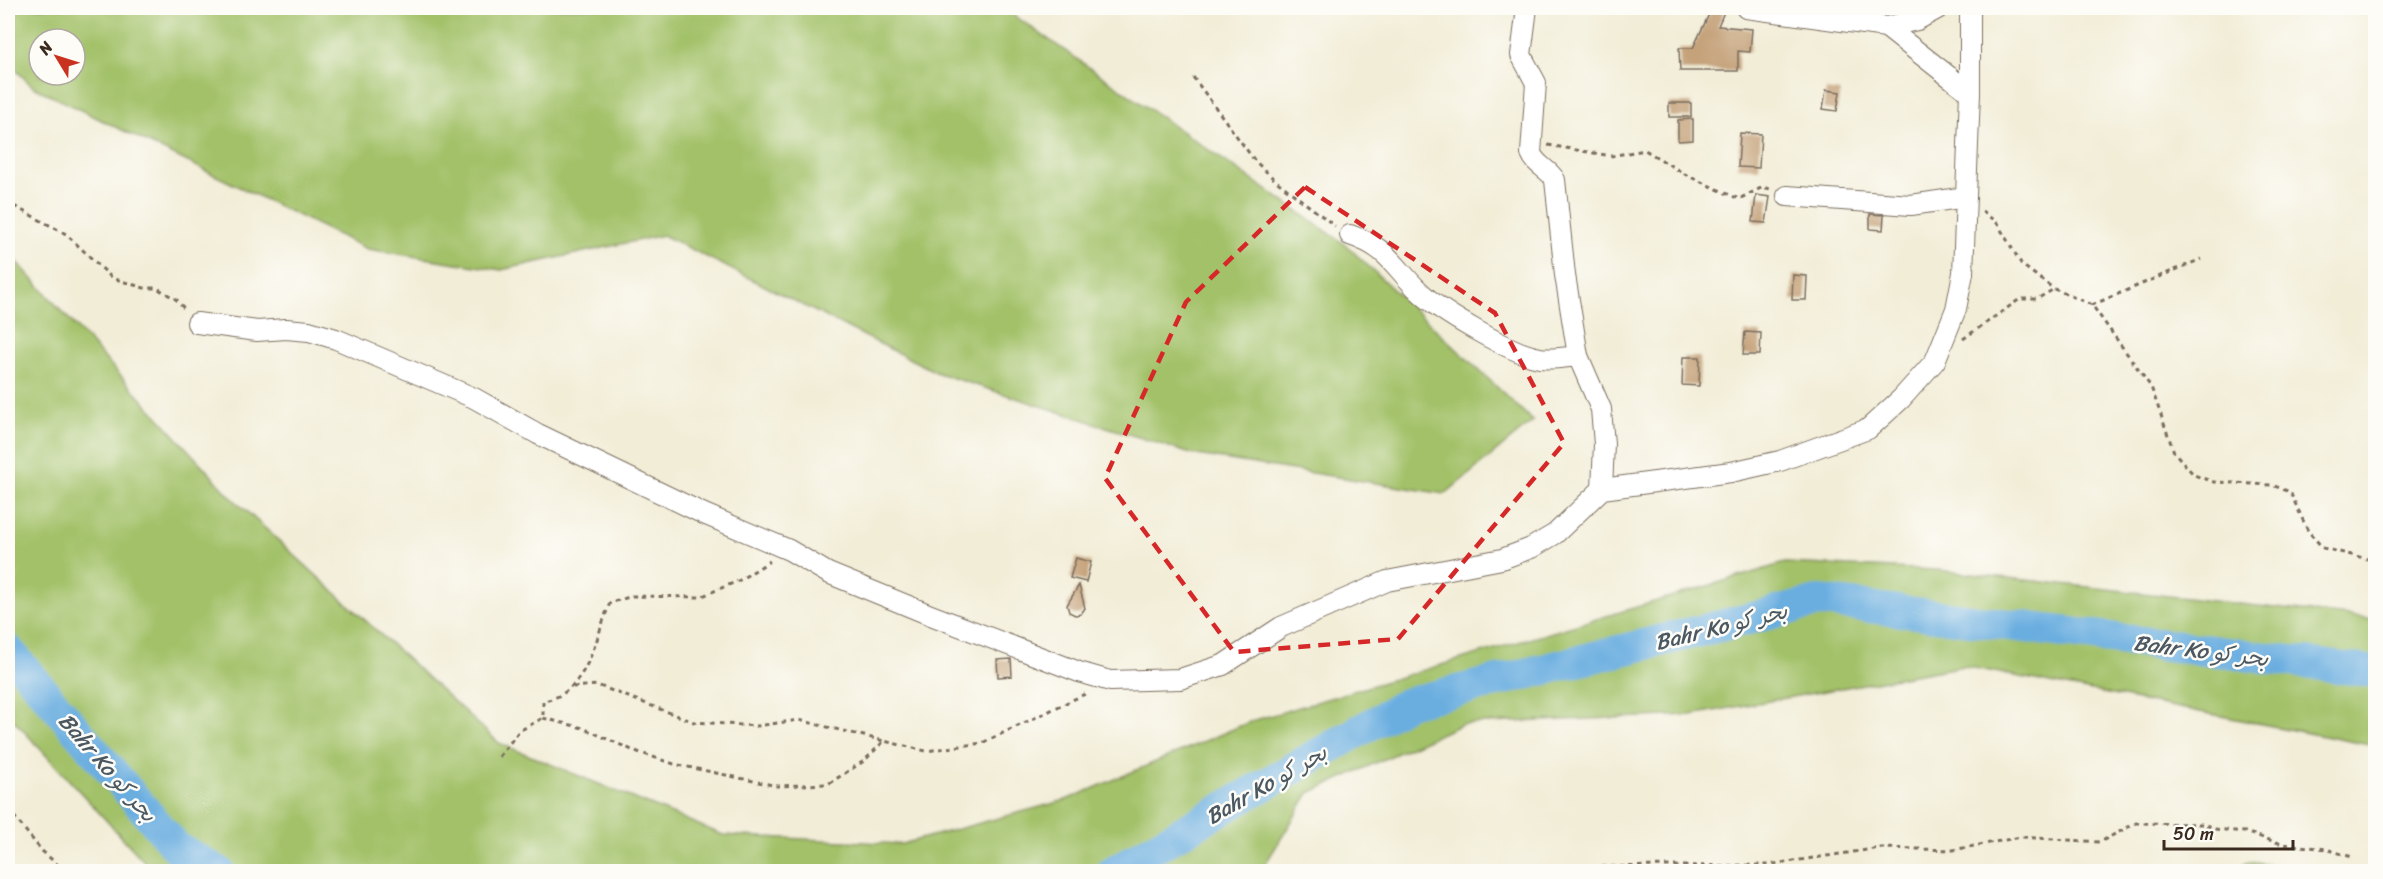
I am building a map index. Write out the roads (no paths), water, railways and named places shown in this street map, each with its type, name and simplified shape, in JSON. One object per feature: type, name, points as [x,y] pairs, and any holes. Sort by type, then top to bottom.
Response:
[{"type":"street","points":[[1527,8],[1521,55],[1536,83],[1532,141],[1534,161],[1550,172],[1555,180],[1565,274],[1578,356],[1601,409],[1602,489]]},
{"type":"street","points":[[1746,8],[1886,27],[1917,20],[1939,8]]},
{"type":"street","points":[[197,323],[257,331],[285,329],[309,331],[336,339],[474,398],[538,434],[704,514],[789,550],[828,573],[880,595],[1079,672],[1110,681],[1180,679],[1223,665],[1281,627],[1387,581],[1502,559],[1531,548],[1555,534],[1602,489],[1731,472],[1780,461],[1868,429],[1901,399],[1935,361],[1956,309],[1963,273],[1970,93],[1970,8]]},
{"type":"street","points":[[1886,27],[1970,93]]},
{"type":"street","points":[[1787,195],[1911,205],[1966,197]]},
{"type":"street","points":[[1350,235],[1371,242],[1389,254],[1401,273],[1433,305],[1459,321],[1518,352],[1541,358],[1578,356]]},
{"type":"waterway","name":"Bahr Ko بحر كو","points":[[1112,872],[1408,703],[1821,601],[2376,672]]},
{"type":"waterway","name":"Bahr Ko بحر كو","points":[[8,650],[177,848],[219,872]]}]
